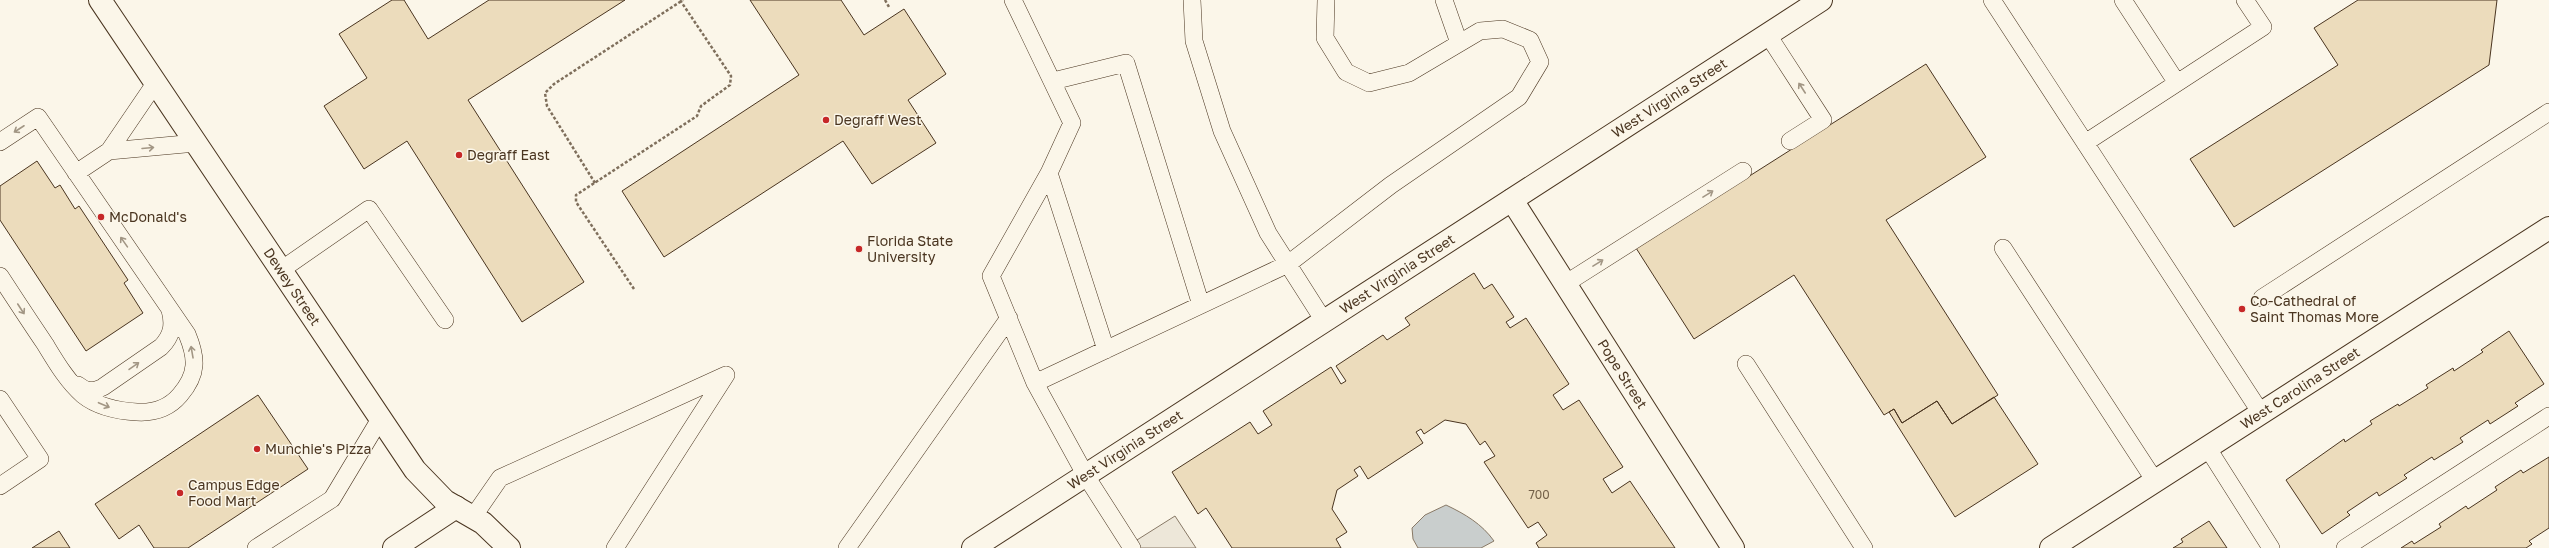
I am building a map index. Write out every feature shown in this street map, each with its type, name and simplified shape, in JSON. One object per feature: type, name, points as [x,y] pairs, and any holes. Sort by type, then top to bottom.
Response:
[{"type":"street","name":"Dewey Street","points":[[100,0],[415,470],[445,501],[483,523],[509,548]]},
{"type":"street","name":"West Virginia Street","points":[[973,548],[1821,0]]},
{"type":"street","name":"Pope Street","points":[[1512,200],[1733,548]]},
{"type":"street","name":"West Carolina Street","points":[[2051,548],[2549,228]]},
{"type":"street","points":[[394,548],[464,512]]},
{"type":"lane","points":[[1013,0],[1072,123],[1049,173],[991,276],[1035,383],[1086,476],[1132,548]]},
{"type":"lane","points":[[1192,0],[1194,41],[1222,131],[1268,233],[1324,321]]},
{"type":"lane","points":[[1035,383],[1288,264],[1391,185],[1519,97],[1540,62],[1530,40],[1503,29],[1480,31],[1409,73],[1369,83],[1346,72],[1325,38],[1326,0]]},
{"type":"lane","points":[[1444,0],[1459,43]]},
{"type":"lane","points":[[1992,0],[2261,413]]},
{"type":"lane","points":[[2123,0],[2177,83]]},
{"type":"lane","points":[[2085,143],[2263,27],[2245,0]]},
{"type":"lane","points":[[1768,34],[1823,120],[1790,141]]},
{"type":"lane","points":[[1053,81],[1126,63],[1201,305]]},
{"type":"lane","points":[[76,173],[109,151],[156,82]]},
{"type":"lane","points":[[2262,298],[2549,112]]},
{"type":"lane","points":[[0,142],[38,117],[187,334],[192,348],[195,370],[184,390],[174,402],[160,410],[146,413],[107,407],[84,395],[65,376],[0,276]]},
{"type":"lane","points":[[109,151],[196,143]]},
{"type":"lane","points":[[1565,284],[1743,171]]},
{"type":"lane","points":[[1049,173],[1106,350]]},
{"type":"lane","points":[[281,270],[369,209],[445,320]]},
{"type":"lane","points":[[2003,248],[2156,481]]},
{"type":"lane","points":[[65,376],[84,390],[94,391],[103,388],[161,347],[169,339],[173,321],[170,308]]},
{"type":"lane","points":[[847,548],[1008,318]]},
{"type":"lane","points":[[1746,364],[1864,548]]},
{"type":"lane","points":[[464,512],[500,478],[726,375],[615,548]]},
{"type":"lane","points":[[0,398],[40,459],[0,486]]},
{"type":"lane","points":[[2345,548],[2549,416]]},
{"type":"lane","points":[[256,548],[332,499],[380,419]]},
{"type":"lane","points":[[2207,447],[2271,548]]},
{"type":"path","points":[[594,183],[547,106],[545,93],[554,84],[682,0],[731,76],[730,85],[701,106],[697,116],[576,195],[576,202],[634,289]]},
{"type":"path","points":[[885,0],[889,7]]},
{"type":"shaded area","points":[[1446,505],[1473,520],[1484,529],[1494,541],[1481,548],[1418,548],[1413,539],[1412,528],[1425,515]]},
{"type":"shaded area","points":[[1175,516],[1196,548],[1132,548],[1129,545]]},
{"type":"building","name":"Degraff East","points":[[392,0],[404,0],[428,39],[489,0],[625,0],[468,100],[584,282],[522,322],[407,141],[364,169],[324,106],[367,78],[339,34]]},
{"type":"building","name":"Degraff West","points":[[750,0],[841,0],[864,35],[904,9],[946,74],[908,100],[936,143],[872,184],[843,141],[664,257],[622,191],[799,75]]},
{"type":"building","points":[[2358,0],[2497,0],[2489,65],[2234,227],[2190,159],[2338,65],[2314,28]]},
{"type":"building","points":[[1926,64],[1986,157],[1886,220],[1998,395],[1952,424],[1937,401],[1902,423],[1894,409],[1884,415],[1794,275],[1694,339],[1636,248]]},
{"type":"building","points":[[37,161],[55,188],[60,185],[75,209],[79,206],[128,280],[124,283],[143,313],[86,351],[0,220],[0,186]]},
{"type":"building","points":[[1474,273],[1484,289],[1492,284],[1514,317],[1506,322],[1510,328],[1526,318],[1569,384],[1553,395],[1563,410],[1579,400],[1623,467],[1603,479],[1612,493],[1630,481],[1675,548],[1539,548],[1536,543],[1547,535],[1538,522],[1528,528],[1484,462],[1495,456],[1485,441],[1480,445],[1466,424],[1445,420],[1424,434],[1421,429],[1416,432],[1423,443],[1368,479],[1360,466],[1354,470],[1358,476],[1337,490],[1332,509],[1347,532],[1336,539],[1341,548],[1232,548],[1206,508],[1198,514],[1172,472],[1250,422],[1258,434],[1272,425],[1263,411],[1331,367],[1341,384],[1346,381],[1336,366],[1383,335],[1387,340],[1410,325],[1405,318]]},
{"type":"building","points":[[2509,331],[2544,384],[2515,403],[2518,406],[2490,424],[2488,420],[2460,438],[2463,442],[2434,460],[2432,457],[2404,475],[2407,478],[2379,496],[2377,492],[2347,512],[2350,515],[2322,534],[2286,480],[2344,439],[2345,442],[2372,424],[2370,421],[2398,404],[2399,406],[2428,388],[2426,385],[2453,368],[2454,371],[2483,352],[2481,350]]},
{"type":"building","points":[[258,395],[308,469],[188,548],[154,548],[139,525],[119,539],[95,504]]},
{"type":"building","points":[[1994,397],[2038,464],[1955,517],[1889,412],[1894,409],[1902,423],[1937,401],[1952,424]]},
{"type":"building","points":[[2549,457],[2549,528],[2529,541],[2532,544],[2526,548],[2401,548],[2412,541],[2414,544],[2441,527],[2439,524],[2466,506],[2468,509],[2497,490],[2495,487],[2521,470],[2523,473]]},
{"type":"building","points":[[2209,521],[2227,548],[2173,548],[2183,542],[2181,539]]},
{"type":"building","points":[[59,531],[70,548],[32,548]]},
{"type":"place","name":"Degraff West","points":[[826,120]]},
{"type":"place","name":"Degraff East","points":[[459,155]]},
{"type":"place","name":"McDonald's","points":[[101,217]]},
{"type":"place","name":"Florida State University","points":[[859,249]]},
{"type":"place","name":"Co-Cathedral of Saint Thomas More","points":[[2242,309]]},
{"type":"place","name":"Munchie's Pizza","points":[[257,449]]},
{"type":"place","name":"Campus Edge Food Mart","points":[[180,493]]}]
